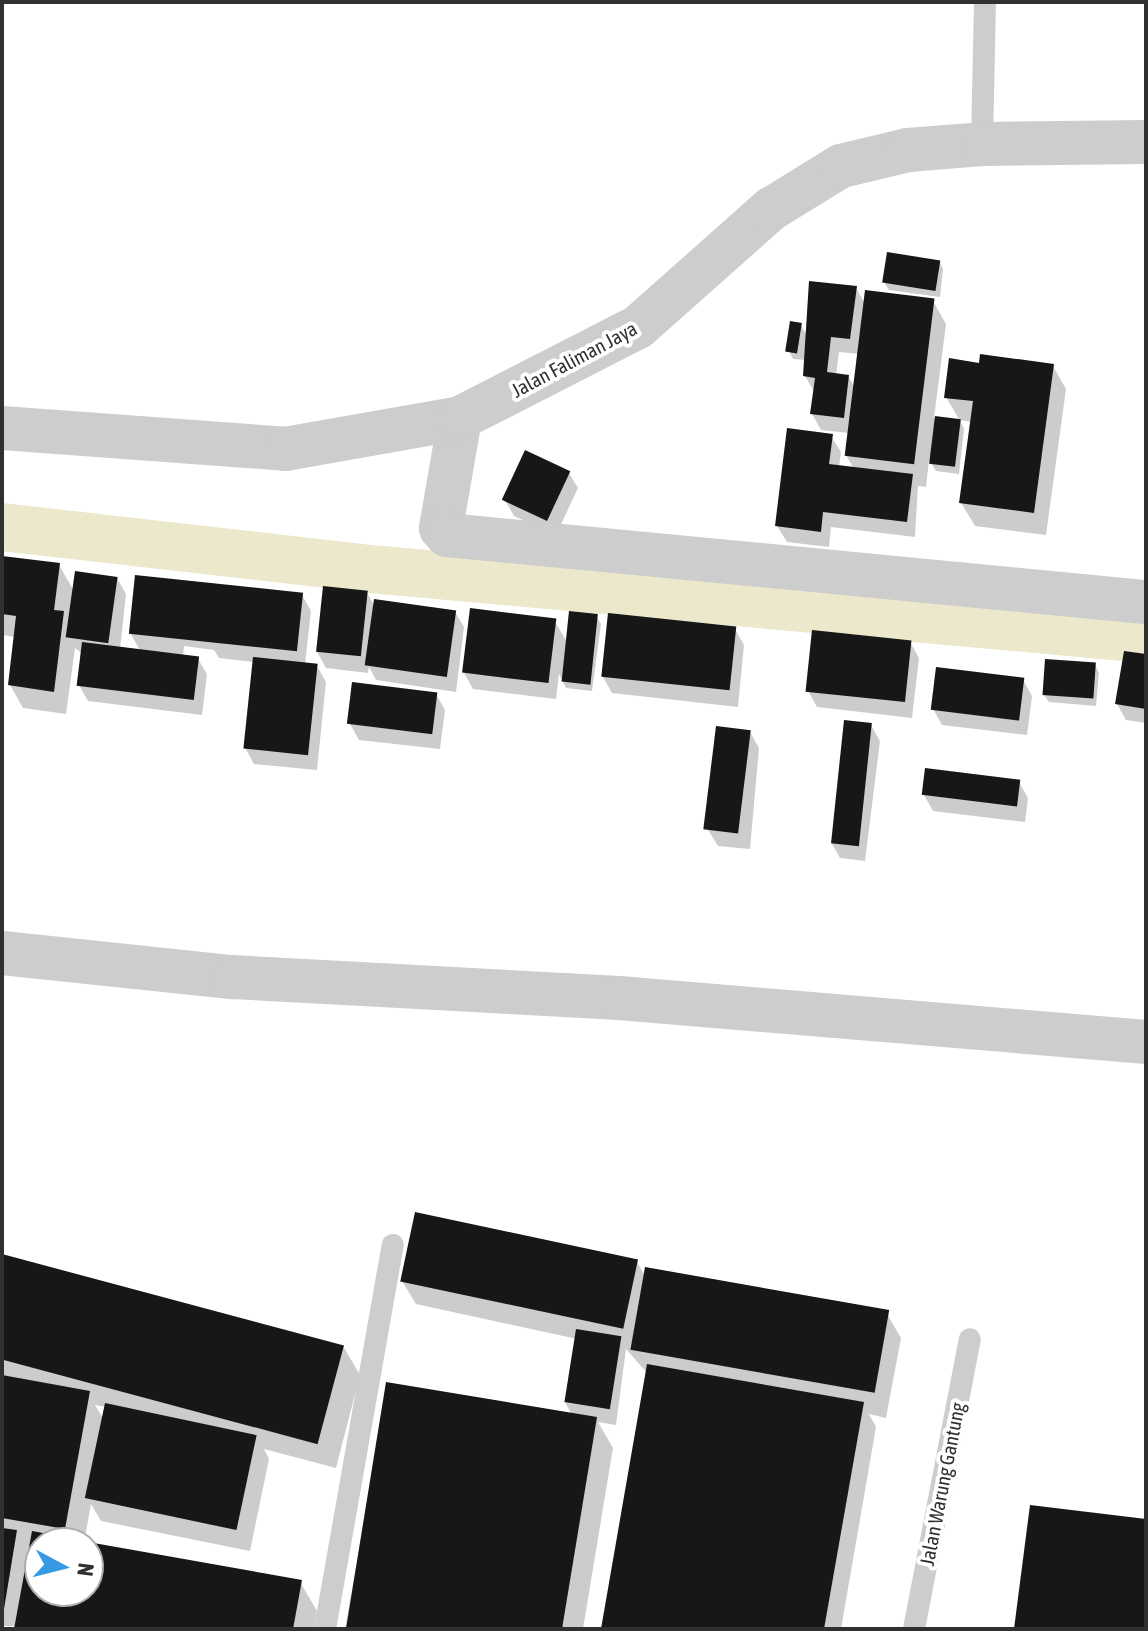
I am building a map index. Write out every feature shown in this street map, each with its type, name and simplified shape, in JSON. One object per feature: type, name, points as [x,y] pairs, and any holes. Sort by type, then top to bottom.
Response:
[{"type":"street","name":"Jalan Faliman Jaya","points":[[2,428],[285,449],[466,422],[638,327],[771,209],[841,166],[982,130],[1146,142]]},
{"type":"street","points":[[466,422],[442,524],[444,534],[1146,602]]},
{"type":"street","points":[[2,953],[232,977],[619,998],[1146,1042]]},
{"type":"lane","points":[[982,130],[985,2]]},
{"type":"lane","points":[[325,1629],[393,1245]]},
{"type":"lane","name":"Jalan Warung Gantung","points":[[914,1629],[970,1339]]},
{"type":"building","points":[[887,252],[940,260],[935,291],[882,283]]},
{"type":"building","points":[[809,281],[857,286],[850,339],[831,337],[827,372],[849,375],[844,418],[810,414],[815,378],[803,376]]},
{"type":"building","points":[[865,290],[934,299],[914,464],[845,456]]},
{"type":"building","points":[[790,321],[802,323],[797,353],[785,352]]},
{"type":"building","points":[[980,354],[1054,364],[1034,513],[959,503],[973,401],[944,398],[949,358],[979,363]]},
{"type":"building","points":[[935,416],[961,419],[955,467],[929,464]]},
{"type":"building","points":[[787,428],[833,434],[829,464],[913,474],[907,522],[823,512],[821,532],[775,526]]},
{"type":"building","points":[[525,450],[570,471],[547,521],[502,500]]},
{"type":"building","points":[[2,556],[60,563],[54,610],[64,611],[54,692],[8,685],[16,616],[2,614]]},
{"type":"building","points":[[75,571],[118,577],[108,643],[66,637]]},
{"type":"building","points":[[135,575],[303,593],[297,651],[129,634]]},
{"type":"building","points":[[323,586],[368,591],[361,656],[316,652]]},
{"type":"building","points":[[374,599],[456,611],[447,677],[365,665]]},
{"type":"building","points":[[470,608],[556,619],[548,683],[462,673]]},
{"type":"building","points":[[569,611],[598,614],[590,685],[562,682]]},
{"type":"building","points":[[608,613],[736,626],[730,690],[601,677]]},
{"type":"building","points":[[812,630],[911,640],[905,702],[806,692]]},
{"type":"building","points":[[82,642],[199,656],[194,700],[77,686]]},
{"type":"building","points":[[1124,651],[1146,654],[1146,709],[1115,704]]},
{"type":"building","points":[[253,657],[318,664],[308,755],[243,748]]},
{"type":"building","points":[[1045,659],[1096,663],[1093,698],[1042,695]]},
{"type":"building","points":[[936,667],[1024,678],[1019,721],[931,710]]},
{"type":"building","points":[[352,682],[437,692],[432,734],[347,724]]},
{"type":"building","points":[[844,720],[872,723],[859,846],[831,843]]},
{"type":"building","points":[[716,726],[751,730],[738,833],[703,829]]},
{"type":"building","points":[[925,768],[1020,780],[1017,806],[922,795]]},
{"type":"building","points":[[415,1212],[638,1259],[623,1329],[400,1281]]},
{"type":"building","points":[[2,1254],[344,1346],[318,1444],[2,1360]]},
{"type":"building","points":[[645,1267],[889,1310],[875,1393],[630,1350]]},
{"type":"building","points":[[576,1329],[621,1336],[610,1409],[564,1402]]},
{"type":"building","points":[[647,1364],[864,1402],[824,1629],[601,1629]]},
{"type":"building","points":[[2,1375],[90,1391],[65,1527],[2,1518]]},
{"type":"building","points":[[386,1382],[597,1417],[562,1629],[346,1629]]},
{"type":"building","points":[[105,1403],[257,1435],[236,1530],[85,1498]]},
{"type":"building","points":[[1030,1505],[1146,1519],[1146,1629],[1014,1629]]},
{"type":"building","points":[[2,1528],[17,1530],[4,1609],[2,1609]]},
{"type":"building","points":[[104,1545],[302,1580],[293,1629],[14,1629],[24,1575],[24,1607],[104,1607]]},
{"type":"waterway","points":[[2,527],[382,570],[1146,639]]}]
